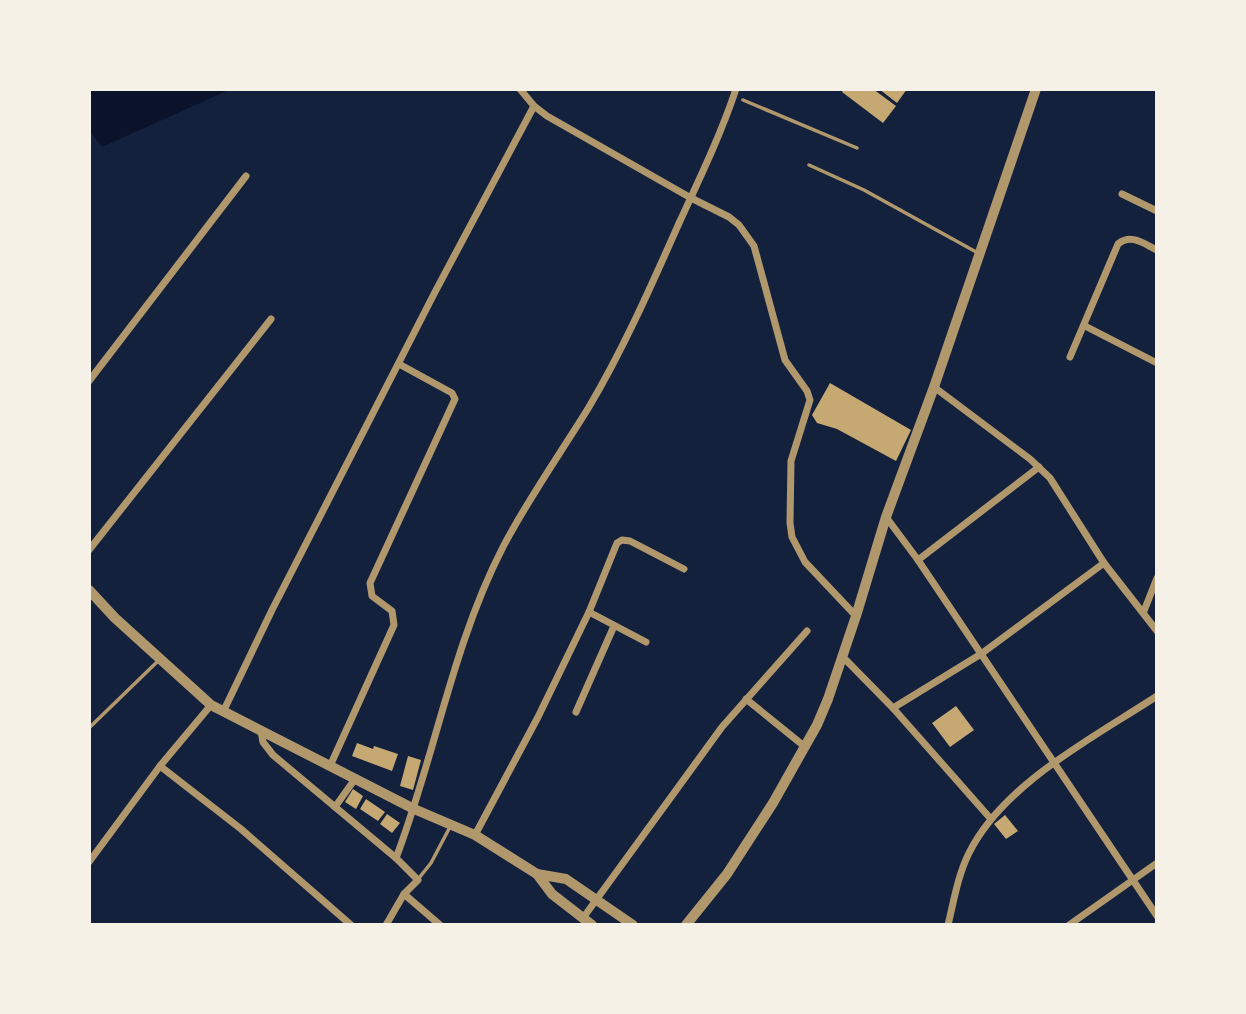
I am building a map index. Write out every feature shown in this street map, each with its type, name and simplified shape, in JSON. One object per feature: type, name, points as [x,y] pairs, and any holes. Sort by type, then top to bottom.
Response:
[{"type":"street","points":[[520,89],[534,106],[548,116],[739,225],[754,246],[785,360],[810,396],[791,461],[792,537],[805,562],[856,616]]},
{"type":"street","points":[[686,925],[727,874],[773,803],[817,725],[1034,90]]},
{"type":"street","points":[[396,859],[414,809],[448,690],[485,586],[527,504],[590,405],[633,326],[735,93],[743,100]]},
{"type":"street","points":[[223,712],[272,610],[435,292],[534,106]]},
{"type":"street","points":[[89,381],[246,176]]},
{"type":"street","points":[[1122,194],[1157,211]]},
{"type":"street","points":[[1070,357],[1118,244],[1122,240],[1135,239],[1157,250]]},
{"type":"street","points":[[89,550],[271,319]]},
{"type":"street","points":[[1085,326],[1157,363]]},
{"type":"street","points":[[330,765],[394,625],[392,611],[372,596],[370,583],[454,403],[454,396],[399,365]]},
{"type":"street","points":[[934,387],[1040,467],[1050,478],[1104,563],[1157,631]]},
{"type":"street","points":[[918,560],[1040,467]]},
{"type":"street","points":[[886,517],[918,560],[1157,916]]},
{"type":"street","points":[[475,835],[538,717],[589,612],[613,548],[622,540],[630,541],[684,569]]},
{"type":"street","points":[[893,708],[981,654],[1104,563]]},
{"type":"street","points":[[1143,611],[1157,578]]},
{"type":"street","points":[[89,590],[115,618],[211,705],[414,809],[475,835],[537,874],[552,894],[592,925]]},
{"type":"street","points":[[589,612],[646,642]]},
{"type":"street","points":[[576,712],[614,626]]},
{"type":"street","points":[[583,918],[692,765],[807,631]]},
{"type":"street","points":[[842,656],[893,708],[990,818]]},
{"type":"street","points":[[948,925],[962,869],[990,818],[1055,763],[1157,696]]},
{"type":"street","points":[[746,699],[804,746]]},
{"type":"street","points":[[91,857],[160,766],[211,705]]},
{"type":"street","points":[[261,731],[268,750],[418,880],[404,894],[386,925]]},
{"type":"street","points":[[160,766],[242,829],[351,925]]},
{"type":"street","points":[[335,807],[355,779]]},
{"type":"street","points":[[1069,925],[1157,863]]},
{"type":"street","points":[[537,874],[566,879],[633,925]]},
{"type":"street","points":[[404,894],[440,925]]},
{"type":"lane","points":[[743,100],[857,148]]},
{"type":"lane","points":[[809,165],[864,191],[979,254]]},
{"type":"lane","points":[[89,728],[159,659]]},
{"type":"lane","points":[[418,880],[431,863],[451,825]]},
{"type":"water","points":[[89,89],[231,89],[102,147],[89,130]]},
{"type":"building","points":[[844,89],[873,89],[896,106],[883,123],[842,92]]},
{"type":"building","points":[[879,89],[907,89],[897,103]]},
{"type":"building","points":[[830,383],[911,430],[896,461],[837,429],[817,423],[812,415]]},
{"type":"building","points":[[956,706],[974,730],[950,747],[932,723]]},
{"type":"building","points":[[357,743],[398,754],[392,771],[352,756]]},
{"type":"building","points":[[408,756],[421,760],[413,790],[400,786]]},
{"type":"building","points":[[353,789],[363,796],[356,809],[345,802]]},
{"type":"building","points":[[366,799],[385,812],[378,821],[360,809]]},
{"type":"building","points":[[387,814],[400,823],[392,833],[380,824]]},
{"type":"building","points":[[1005,815],[1018,831],[1006,839],[994,824]]}]
